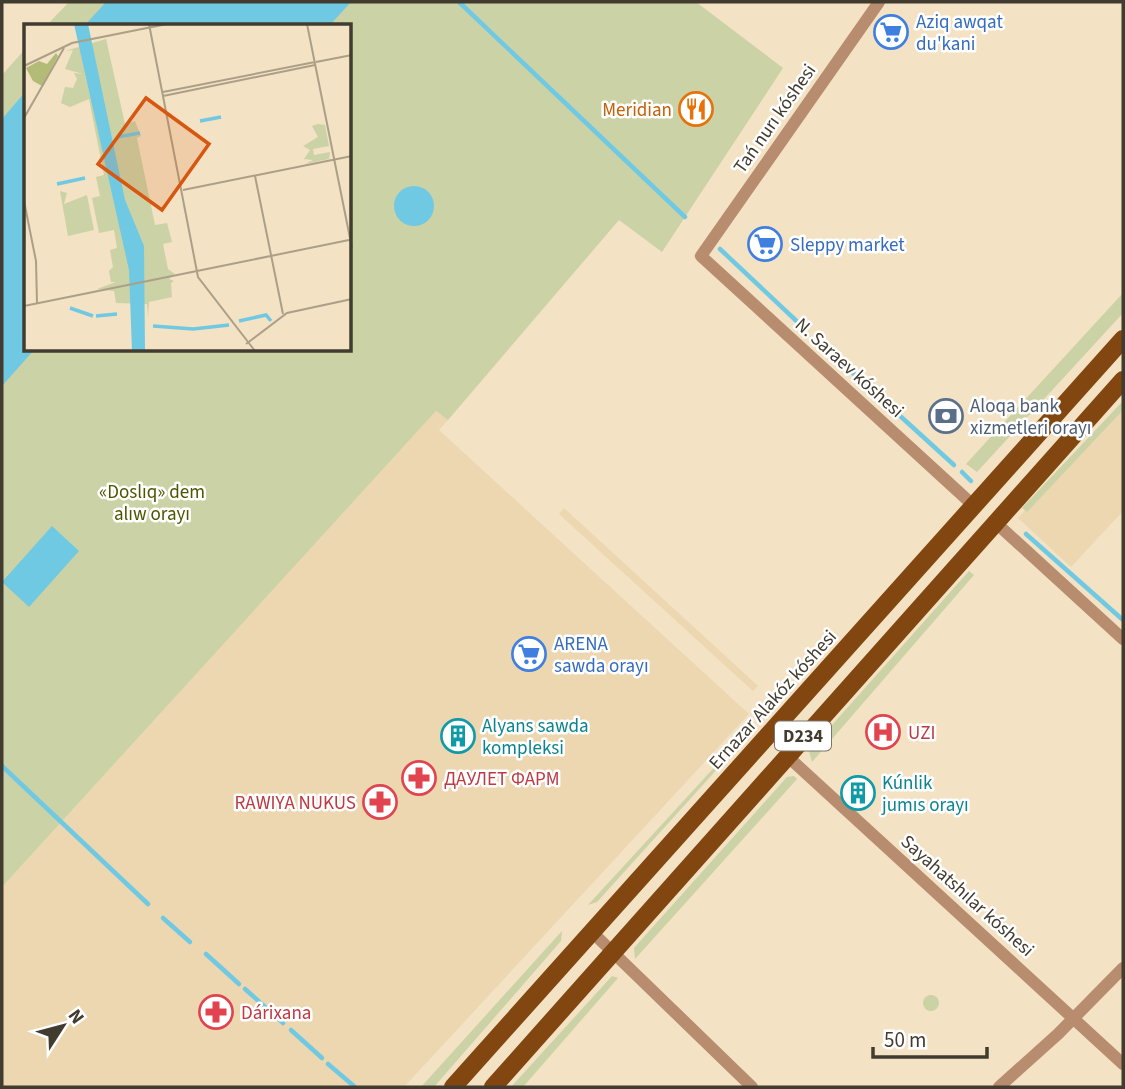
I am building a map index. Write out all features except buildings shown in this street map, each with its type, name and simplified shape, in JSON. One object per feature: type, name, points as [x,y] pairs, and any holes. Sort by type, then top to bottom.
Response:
[{"type":"main road","name":"Ernazar Alakóz kóshesi","points":[[453,1087],[1123,339]]},
{"type":"main road","name":"D234","points":[[493,1087],[786,755],[1123,380]]},
{"type":"street","name":"Tań nurı kóshesi","points":[[701,256],[879,2]]},
{"type":"street","name":"N. Saraev kóshesi","points":[[701,256],[974,506]]},
{"type":"street","points":[[995,522],[1123,639]]},
{"type":"street","name":"Sayahatshılar kóshesi","points":[[786,755],[1123,1064]]},
{"type":"street","points":[[593,933],[752,1087]]},
{"type":"street","points":[[999,1087],[1123,968]]},
{"type":"shaded area","points":[[1123,405],[1123,511],[1071,567],[1018,518]]},
{"type":"shaded area","points":[[436,411],[448,420],[439,430],[749,714],[404,1087],[2,1087],[2,887]]},
{"type":"shaded area","points":[[564,508],[758,686],[753,691],[559,514]]},
{"type":"green space","name":"«Doslıq» dem alıw orayı","points":[[69,2],[696,2],[783,68],[662,252],[619,220],[448,420],[436,411],[2,887],[2,75],[24,50],[24,352],[352,352],[352,24],[48,24]]},
{"type":"green space","points":[[1123,293],[1123,313],[977,472],[966,464]]},
{"type":"green space","points":[[1123,401],[1123,410],[1027,512],[1022,508]]},
{"type":"green space","points":[[969,571],[974,575],[812,762],[809,751]]},
{"type":"green space","points":[[744,735],[747,736],[597,902],[588,905]]},
{"type":"green space","points":[[794,776],[797,779],[635,959],[634,948],[787,777]]},
{"type":"green space","points":[[562,931],[561,941],[434,1087],[421,1087]]},
{"type":"green space","points":[[612,976],[618,978],[523,1087],[511,1087]]},
{"type":"green space","points":[[931,995],[937,997],[937,1009],[931,1011],[925,1009],[923,1003],[925,997]]},
{"type":"water","points":[[106,2],[351,2],[331,24],[86,24]]},
{"type":"water","points":[[24,93],[24,352],[32,352],[2,386],[2,119]]},
{"type":"water","points":[[414,186],[428,192],[434,206],[428,220],[414,226],[400,220],[394,206],[400,192]]},
{"type":"water","points":[[52,526],[79,551],[29,607],[2,582]]},
{"type":"waterway","points":[[459,2],[685,217]]},
{"type":"waterway","points":[[720,249],[805,329]]},
{"type":"waterway","points":[[820,343],[954,465]]},
{"type":"waterway","points":[[962,472],[971,481]]},
{"type":"waterway","points":[[1026,534],[1123,620]]},
{"type":"waterway","points":[[2,766],[148,904]]},
{"type":"waterway","points":[[163,918],[190,942]]},
{"type":"waterway","points":[[206,954],[239,984]]},
{"type":"waterway","points":[[245,989],[283,1023]]},
{"type":"waterway","points":[[291,1030],[322,1058]]},
{"type":"waterway","points":[[328,1064],[355,1087]]},
{"type":"place","name":"Aziq awqat du'kani","points":[[891,32]]},
{"type":"place","name":"Meridian","points":[[696,109]]},
{"type":"place","name":"Sleppy market","points":[[765,244]]},
{"type":"place","name":"Aloqa bank xizmetleri orayı","points":[[946,416]]},
{"type":"place","name":"ARENA sawda orayı","points":[[529,654]]},
{"type":"place","name":"UZI","points":[[883,732]]},
{"type":"place","name":"Alyans sawda kompleksi","points":[[458,736]]},
{"type":"place","name":"ДАУЛЕТ ФАРМ","points":[[419,778]]},
{"type":"place","name":"Kúnlik jumıs orayı","points":[[858,793]]},
{"type":"place","name":"RAWIYA NUKUS","points":[[380,802]]},
{"type":"place","name":"Dárixana","points":[[216,1012]]}]
